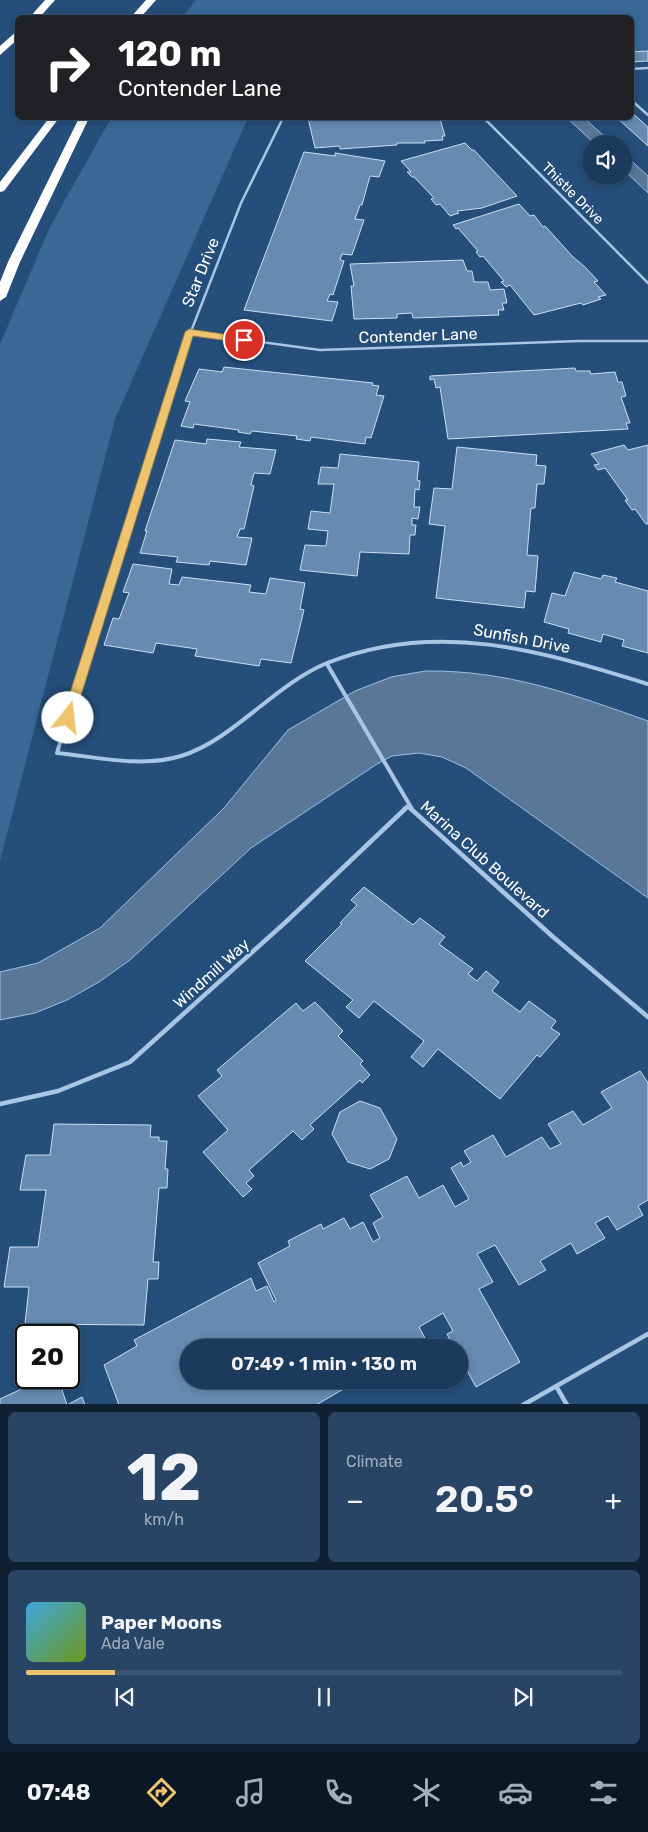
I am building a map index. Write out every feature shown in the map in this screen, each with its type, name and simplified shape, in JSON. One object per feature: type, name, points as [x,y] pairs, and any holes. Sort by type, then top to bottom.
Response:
[{"type":"highway","points":[[36,15],[50,0]]},
{"type":"highway","points":[[137,15],[151,0]]},
{"type":"highway","points":[[0,52],[15,36]]},
{"type":"highway","points":[[0,188],[52,120]]},
{"type":"highway","points":[[0,297],[14,262],[83,120]]},
{"type":"lane","points":[[634,69],[648,68]]},
{"type":"lane","points":[[634,103],[648,115]]},
{"type":"lane","name":"Star Drive","points":[[206,744],[187,754],[167,759],[145,760],[57,753],[94,628],[189,332],[241,202],[282,120]]},
{"type":"lane","name":"Thistle Drive","points":[[486,120],[648,283]]},
{"type":"lane","name":"Contender Lane","points":[[189,332],[299,348],[329,350],[579,341],[648,342]]},
{"type":"lane","name":"Sunfish Drive","points":[[206,744],[269,698],[327,664],[360,652],[394,644],[455,639],[528,649],[648,684]]},
{"type":"lane","name":"Marina Club Boulevard","points":[[327,664],[408,806],[552,936],[648,1017]]},
{"type":"lane","name":"Windmill Way","points":[[0,1104],[58,1091],[130,1062],[288,920],[408,806]]},
{"type":"lane","points":[[524,1404],[648,1334]]},
{"type":"lane","points":[[556,1386],[567,1404]]},
{"type":"shaded area","points":[[196,0],[648,0],[648,52],[634,53],[634,15],[184,15]]},
{"type":"shaded area","points":[[110,120],[247,120],[115,419],[0,861],[0,344],[50,227]]},
{"type":"shaded area","points":[[569,120],[586,120],[603,135],[585,135]]},
{"type":"shaded area","points":[[632,161],[648,176],[648,193],[632,178]]},
{"type":"shaded area","points":[[425,671],[455,672],[512,679],[566,693],[648,721],[648,898],[466,768],[442,757],[419,753],[392,756],[251,848],[130,960],[99,982],[67,1000],[35,1013],[0,1020],[0,972],[38,963],[100,928],[224,808],[288,730],[355,691],[391,677]]},
{"type":"building","points":[[648,51],[648,61],[634,62],[634,52]]},
{"type":"building","points":[[634,115],[648,127],[648,146],[619,120],[634,120]]},
{"type":"building","points":[[308,120],[440,120],[445,136],[442,136],[443,140],[424,141],[425,143],[397,143],[397,145],[340,149],[340,146],[315,148]]},
{"type":"building","points":[[465,143],[474,150],[517,196],[482,208],[457,211],[459,213],[450,216],[440,204],[436,205],[431,199],[434,198],[407,172],[411,172],[401,161]]},
{"type":"building","points":[[304,152],[335,156],[335,153],[385,161],[379,177],[370,176],[362,205],[360,205],[355,219],[364,220],[352,255],[342,254],[340,260],[344,261],[333,295],[330,294],[327,301],[338,302],[332,321],[244,310]]},
{"type":"building","points":[[519,204],[530,216],[534,215],[543,227],[545,226],[573,257],[585,267],[598,281],[594,282],[606,295],[598,297],[601,299],[583,305],[581,303],[534,315],[510,285],[506,287],[501,282],[504,281],[483,256],[480,257],[476,252],[478,251],[458,228],[456,229],[453,225]]},
{"type":"building","points":[[463,260],[467,271],[472,271],[474,282],[488,282],[490,290],[504,289],[507,303],[502,303],[504,310],[498,310],[499,315],[413,318],[412,313],[397,314],[397,318],[354,319],[351,286],[354,286],[350,264]]},
{"type":"building","points":[[224,367],[373,383],[372,385],[379,386],[376,395],[384,396],[371,438],[366,437],[365,444],[311,437],[310,441],[296,439],[297,436],[252,431],[250,434],[238,432],[239,430],[194,424],[193,428],[181,426],[190,402],[185,401],[199,369],[222,372]]},
{"type":"building","points":[[575,368],[576,371],[590,371],[591,374],[615,372],[618,382],[622,382],[626,396],[621,397],[630,423],[626,423],[628,429],[448,439],[440,387],[436,388],[434,379],[430,380],[430,376]]},
{"type":"building","points":[[207,439],[241,442],[239,447],[276,450],[270,474],[254,473],[251,485],[254,486],[244,529],[240,529],[237,537],[252,538],[246,565],[210,561],[209,565],[176,562],[178,557],[140,553],[147,531],[145,531],[175,440],[206,444]]},
{"type":"building","points":[[624,445],[628,450],[648,445],[648,524],[646,524],[635,509],[632,510],[625,500],[628,500],[605,468],[598,470],[594,465],[599,464],[591,454]]},
{"type":"building","points":[[457,447],[537,455],[536,465],[546,466],[544,484],[537,484],[535,508],[531,508],[527,555],[538,556],[535,592],[526,591],[524,608],[436,598],[445,526],[429,524],[434,488],[452,489]]},
{"type":"building","points":[[340,454],[419,462],[417,480],[420,481],[419,490],[415,489],[414,507],[420,507],[418,519],[412,518],[412,525],[416,525],[415,535],[410,535],[409,554],[360,552],[357,576],[300,570],[305,545],[326,546],[328,531],[308,529],[311,511],[330,513],[334,484],[318,484],[321,467],[338,468]]},
{"type":"building","points":[[133,564],[172,569],[169,584],[179,585],[182,577],[251,585],[249,592],[266,594],[270,578],[305,583],[300,609],[304,610],[291,663],[261,659],[259,666],[195,656],[197,649],[156,643],[153,653],[104,645],[113,618],[119,619],[129,593],[123,592]]},
{"type":"building","points":[[574,572],[601,579],[603,575],[617,578],[615,582],[648,591],[648,653],[622,646],[624,640],[603,634],[601,642],[568,633],[569,629],[544,622],[552,593],[565,596]]},
{"type":"building","points":[[364,887],[413,925],[420,918],[445,937],[439,944],[473,969],[468,974],[477,981],[486,971],[499,982],[492,991],[520,1012],[529,1001],[556,1021],[551,1028],[560,1034],[540,1057],[537,1055],[500,1099],[438,1049],[423,1067],[411,1057],[424,1041],[374,1001],[359,1018],[346,1007],[353,1000],[305,961],[342,924],[340,923],[357,905],[351,900]]},
{"type":"building","points":[[315,1002],[343,1031],[338,1036],[363,1061],[360,1064],[370,1075],[362,1083],[360,1080],[310,1125],[314,1129],[302,1140],[293,1131],[249,1170],[254,1176],[246,1183],[252,1189],[243,1197],[203,1152],[228,1130],[198,1096],[222,1076],[217,1070],[296,1003],[303,1011]]},
{"type":"building","points":[[640,1071],[648,1083],[648,1200],[638,1206],[643,1215],[617,1230],[608,1216],[595,1223],[605,1238],[577,1254],[571,1243],[540,1261],[546,1270],[519,1285],[495,1245],[477,1254],[493,1282],[479,1289],[520,1362],[476,1387],[468,1372],[468,1339],[450,1339],[447,1334],[453,1331],[443,1313],[419,1327],[425,1339],[180,1339],[180,1389],[344,1389],[318,1404],[119,1404],[104,1365],[137,1346],[134,1340],[251,1278],[256,1291],[267,1286],[274,1302],[276,1300],[258,1263],[290,1246],[288,1241],[321,1224],[323,1229],[344,1218],[350,1229],[363,1222],[373,1242],[380,1238],[373,1223],[383,1217],[370,1195],[407,1176],[419,1198],[443,1185],[455,1207],[469,1199],[451,1168],[461,1162],[463,1167],[471,1162],[464,1151],[493,1135],[506,1157],[542,1137],[550,1149],[561,1144],[548,1124],[573,1111],[583,1125],[612,1108],[601,1092]]},
{"type":"building","points":[[360,1101],[380,1108],[397,1139],[389,1159],[370,1169],[348,1162],[332,1134],[340,1112]]},
{"type":"building","points":[[54,1124],[151,1125],[150,1137],[159,1137],[159,1141],[167,1141],[165,1169],[168,1169],[167,1188],[159,1188],[153,1262],[159,1262],[158,1279],[148,1279],[144,1325],[25,1324],[29,1287],[4,1287],[10,1247],[38,1247],[46,1190],[20,1190],[26,1155],[50,1155]]},
{"type":"building","points":[[21,1389],[62,1389],[67,1404],[0,1404],[0,1399]]},
{"type":"building","points":[[82,1397],[85,1404],[69,1404]]},
{"type":"route","points":[[68,718],[94,628],[189,332],[244,340]]}]
